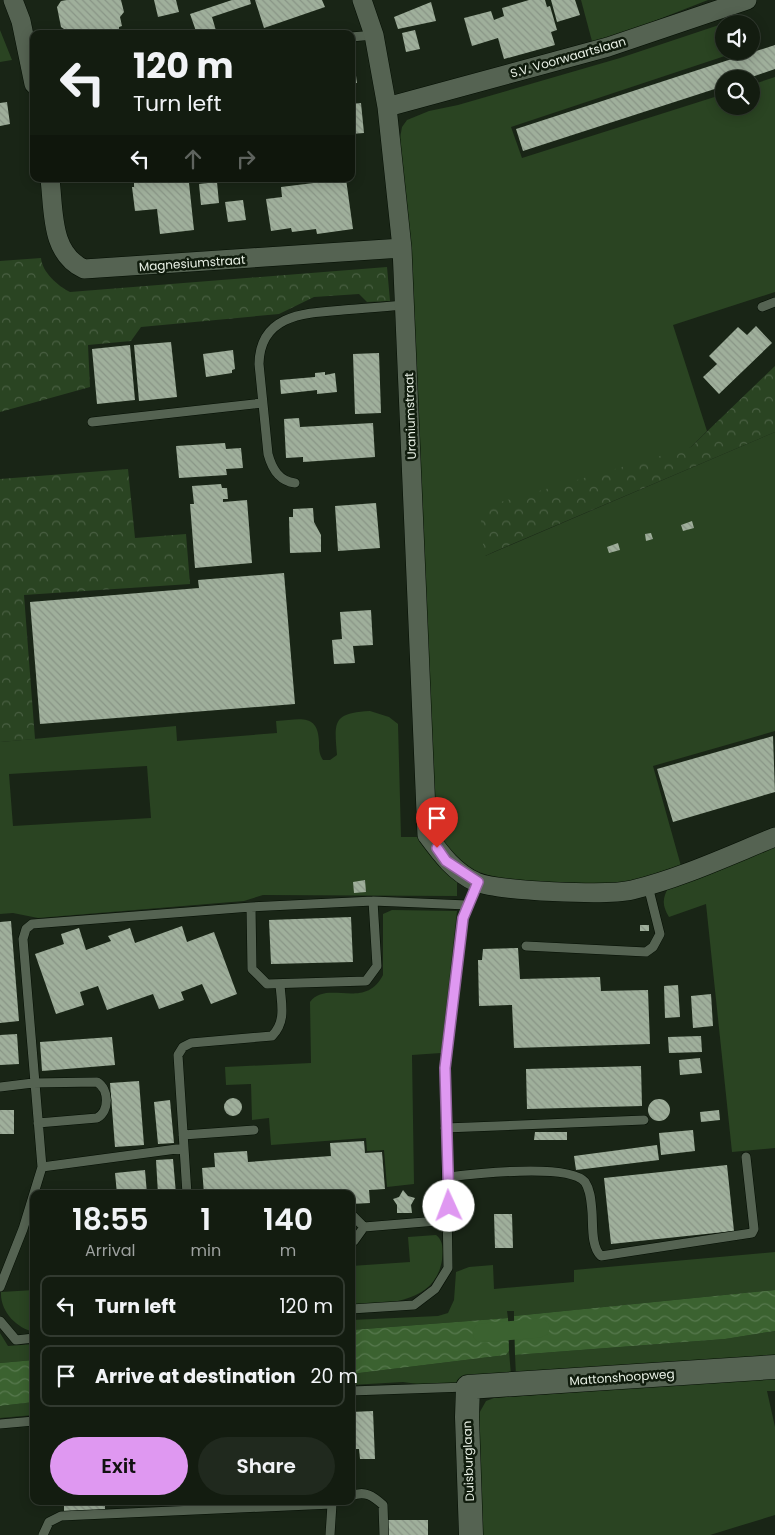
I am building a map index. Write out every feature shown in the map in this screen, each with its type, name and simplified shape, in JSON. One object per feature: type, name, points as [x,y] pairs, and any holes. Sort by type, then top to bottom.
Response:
[{"type":"street","points":[[13,0],[21,21],[30,65]]},
{"type":"street","name":"Uraniumstraat","points":[[362,0],[374,35],[387,107],[402,248],[427,835],[446,861],[478,882]]},
{"type":"street","name":"S.V. Voorwaartslaan","points":[[387,107],[608,47],[747,0]]},
{"type":"street","name":"Magnesiumstraat","points":[[50,182],[58,245],[70,261],[84,269],[402,248]]},
{"type":"street","points":[[478,882],[570,892],[629,891],[648,886],[775,837]]},
{"type":"street","name":"Mattonshoopweg","points":[[468,1387],[775,1367]]},
{"type":"street","name":"Duisburglaan","points":[[468,1387],[467,1417],[471,1535]]},
{"type":"lane","points":[[355,37],[374,35]]},
{"type":"lane","points":[[762,307],[775,302]]},
{"type":"lane","points":[[295,483],[287,482],[272,466],[262,403],[259,351],[266,337],[276,326],[302,313],[405,305]]},
{"type":"lane","points":[[92,422],[262,403]]},
{"type":"lane","points":[[355,1309],[414,1304],[435,1289],[448,1268],[449,1220],[445,1128],[445,1068],[463,918],[467,904],[478,882]]},
{"type":"lane","points":[[526,946],[646,952],[654,947],[660,934],[648,886]]},
{"type":"lane","points":[[34,1190],[42,1167],[33,1083],[23,939],[26,929],[32,924],[251,907],[373,901],[467,904]]},
{"type":"lane","points":[[251,907],[252,969],[267,984],[366,981],[377,966],[373,901]]},
{"type":"lane","points":[[187,1190],[178,1055],[183,1047],[191,1043],[272,1036],[280,1027],[280,984]]},
{"type":"lane","points":[[0,1087],[33,1083],[97,1082],[104,1089],[107,1106],[104,1115],[98,1118],[38,1123]]},
{"type":"lane","points":[[445,1128],[644,1120]]},
{"type":"lane","points":[[183,1135],[254,1130]]},
{"type":"lane","points":[[42,1167],[184,1148]]},
{"type":"lane","points":[[448,1177],[506,1171],[575,1175],[584,1182],[590,1193],[595,1249],[601,1256],[748,1235],[754,1229],[746,1157]]},
{"type":"lane","points":[[0,1287],[30,1204]]},
{"type":"lane","points":[[355,1218],[364,1227],[449,1220]]},
{"type":"lane","points":[[355,1240],[364,1227]]},
{"type":"lane","points":[[0,1321],[16,1340],[30,1338]]},
{"type":"lane","points":[[355,1391],[468,1387]]},
{"type":"lane","points":[[0,1424],[30,1421]]},
{"type":"lane","points":[[355,1494],[371,1494],[383,1505],[384,1535]]},
{"type":"lane","points":[[43,1535],[49,1522],[61,1516],[276,1505]]},
{"type":"lane","points":[[330,1535],[335,1505]]},
{"type":"green space","points":[[581,0],[708,0],[593,45]]},
{"type":"green space","points":[[715,26],[715,59],[511,127],[522,158],[715,97],[715,115],[760,115],[760,82],[775,77],[775,292],[673,325],[707,431],[691,447],[485,556],[775,432],[775,731],[653,766],[681,866],[669,871],[617,884],[504,881],[460,865],[438,835],[432,817],[400,138],[402,127],[407,120],[429,111],[458,105],[620,58]]},
{"type":"green space","points":[[0,30],[12,60],[0,62]]},
{"type":"green space","points":[[41,258],[44,268],[51,278],[70,292],[387,267],[390,301],[367,302],[359,294],[314,297],[279,314],[141,327],[131,341],[88,345],[90,387],[0,412],[0,261]]},
{"type":"green space","points":[[775,366],[775,432],[484,556],[480,508],[691,447]]},
{"type":"green space","points":[[128,469],[135,538],[186,534],[190,584],[24,595],[35,739],[0,742],[0,479]]},
{"type":"green space","points":[[370,711],[389,717],[398,724],[401,837],[422,837],[447,874],[457,881],[457,896],[263,895],[244,901],[38,918],[13,913],[0,914],[0,742],[176,726],[177,741],[277,733],[276,721],[299,719],[311,722],[315,726],[318,732],[321,756],[323,760],[330,760],[337,755],[336,727],[338,721],[349,714]],"holes":[[[147,766],[151,818],[13,826],[9,774]]]},
{"type":"green space","points":[[775,843],[775,1148],[732,1152],[706,904],[669,917],[665,909],[664,898],[669,886]]},
{"type":"green space","points":[[392,910],[457,911],[441,1053],[412,1055],[414,1184],[387,1187],[384,1150],[367,1151],[366,1138],[271,1145],[269,1118],[252,1120],[251,1084],[226,1085],[225,1067],[311,1063],[310,1002],[317,996],[326,993],[356,993],[366,991],[375,986],[383,975],[383,914]]},
{"type":"green space","points":[[436,1235],[442,1243],[442,1260],[438,1274],[430,1285],[420,1293],[394,1302],[355,1306],[355,1266],[410,1262],[408,1237]]},
{"type":"green space","points":[[775,1252],[775,1290],[514,1316],[514,1311],[507,1311],[508,1318],[355,1330],[355,1320],[438,1316],[448,1313],[454,1300],[456,1272],[469,1267],[493,1265],[494,1289],[574,1282],[574,1270]]},
{"type":"green space","points":[[30,1290],[30,1331],[11,1318],[3,1306],[1,1292]]},
{"type":"green space","points":[[775,1331],[775,1360],[516,1376],[515,1355],[725,1339]]},
{"type":"green space","points":[[0,1333],[8,1346],[30,1344],[30,1360],[0,1363]]},
{"type":"green space","points":[[509,1351],[511,1375],[439,1387],[403,1382],[355,1385],[355,1374],[506,1355]]},
{"type":"green space","points":[[775,1378],[775,1391],[767,1391],[775,1427],[775,1515],[710,1535],[481,1535],[477,1417],[486,1401],[494,1398]]},
{"type":"green space","points":[[30,1402],[30,1415],[0,1418],[0,1406]]},
{"type":"water","points":[[775,1290],[775,1331],[725,1339],[515,1355],[514,1316]]},
{"type":"water","points":[[508,1318],[509,1351],[506,1355],[355,1374],[355,1330]]},
{"type":"water","points":[[30,1360],[30,1402],[0,1406],[0,1363]]},
{"type":"building","points":[[121,0],[124,12],[120,17],[122,26],[119,27],[119,30],[66,30],[61,27],[57,7],[61,1]]},
{"type":"building","points":[[154,0],[176,0],[179,12],[158,17]]},
{"type":"building","points":[[232,0],[250,0],[251,4],[212,17],[216,30],[196,30],[190,14]]},
{"type":"building","points":[[255,0],[322,0],[325,7],[264,28]]},
{"type":"building","points":[[529,0],[545,0],[547,7],[550,6],[557,30],[551,32],[555,45],[504,59],[498,38],[472,46],[464,18],[491,11],[494,20],[504,16],[502,8]]},
{"type":"building","points":[[551,0],[575,0],[580,15],[557,22]]},
{"type":"building","points":[[431,2],[436,21],[398,29],[394,17]]},
{"type":"building","points":[[415,30],[420,49],[406,52],[402,33]]},
{"type":"building","points":[[775,45],[775,69],[760,74],[760,70],[715,70],[715,89],[523,151],[516,129],[729,60],[760,60],[760,50]]},
{"type":"building","points":[[7,102],[10,124],[0,126],[0,103]]},
{"type":"building","points":[[361,103],[364,133],[355,134],[355,104]]},
{"type":"building","points":[[217,182],[219,203],[201,205],[199,184]]},
{"type":"building","points":[[322,182],[346,182],[353,229],[317,234],[316,229],[292,232],[291,228],[271,231],[266,199],[282,197],[281,187]]},
{"type":"building","points":[[134,183],[189,183],[194,230],[160,234],[157,209],[135,211],[132,187],[134,187]]},
{"type":"building","points":[[243,200],[246,220],[228,222],[225,202]]},
{"type":"building","points":[[756,326],[772,343],[719,394],[703,377],[717,364],[709,356],[738,327],[747,335]]},
{"type":"building","points":[[171,342],[177,397],[139,401],[134,345]]},
{"type":"building","points":[[130,345],[135,400],[97,404],[92,349]]},
{"type":"building","points":[[233,350],[235,369],[232,370],[232,373],[206,377],[203,354]]},
{"type":"building","points":[[379,353],[381,413],[355,414],[353,354]]},
{"type":"building","points":[[325,372],[325,375],[335,373],[337,392],[317,394],[317,390],[281,394],[280,380],[315,377],[315,373]]},
{"type":"building","points":[[299,418],[300,427],[373,423],[375,457],[303,462],[303,457],[286,458],[284,419]]},
{"type":"building","points":[[225,443],[226,449],[241,448],[243,468],[226,469],[227,475],[179,478],[176,446]]},
{"type":"building","points":[[221,484],[222,488],[227,488],[228,499],[223,499],[223,502],[247,500],[252,563],[195,568],[190,504],[194,504],[192,486]]},
{"type":"building","points":[[376,503],[380,548],[338,551],[335,506]]},
{"type":"building","points":[[313,508],[314,522],[321,535],[321,552],[290,553],[289,517],[293,517],[293,509]]},
{"type":"building","points":[[692,521],[694,528],[683,531],[681,525]]},
{"type":"building","points":[[651,533],[653,539],[646,541],[645,534]]},
{"type":"building","points":[[618,543],[620,550],[609,553],[607,547]]},
{"type":"building","points":[[284,573],[295,704],[40,724],[30,602],[199,588],[198,580]]},
{"type":"building","points":[[371,610],[373,645],[353,646],[355,663],[334,664],[332,640],[342,639],[340,612]]},
{"type":"building","points":[[773,736],[775,792],[673,822],[657,769]]},
{"type":"building","points":[[365,880],[366,892],[354,893],[353,882]]},
{"type":"building","points":[[351,917],[353,962],[271,964],[269,920]]},
{"type":"building","points":[[11,921],[19,1021],[0,1023],[0,922]]},
{"type":"building","points":[[640,925],[649,925],[649,931],[640,931]]},
{"type":"building","points":[[182,926],[187,942],[214,932],[237,994],[211,1004],[202,984],[181,992],[184,1000],[159,1009],[153,994],[107,1010],[98,986],[80,992],[84,1005],[56,1014],[35,954],[64,944],[61,934],[79,928],[86,950],[111,941],[108,936],[130,928],[135,943]]},
{"type":"building","points":[[518,948],[520,979],[600,977],[601,991],[648,990],[650,1044],[514,1048],[512,1005],[479,1006],[478,960],[482,960],[483,949]]},
{"type":"building","points":[[678,985],[680,1017],[665,1018],[664,986]]},
{"type":"building","points":[[711,994],[713,1026],[693,1028],[691,996]]},
{"type":"building","points":[[17,1034],[19,1064],[0,1065],[0,1035]]},
{"type":"building","points":[[701,1036],[702,1052],[669,1053],[668,1037]]},
{"type":"building","points":[[112,1037],[115,1065],[42,1071],[40,1042]]},
{"type":"building","points":[[700,1058],[702,1073],[680,1075],[679,1060]]},
{"type":"building","points":[[641,1066],[642,1106],[527,1109],[526,1069]]},
{"type":"building","points":[[139,1081],[144,1145],[115,1147],[110,1083]]},
{"type":"building","points":[[229,1098],[237,1098],[242,1103],[240,1114],[229,1116],[224,1111],[224,1103]]},
{"type":"building","points":[[659,1099],[667,1102],[670,1110],[667,1118],[659,1121],[651,1118],[648,1110],[651,1102]]},
{"type":"building","points":[[170,1100],[174,1143],[158,1144],[154,1102]]},
{"type":"building","points":[[0,1110],[14,1110],[14,1134],[0,1134]]},
{"type":"building","points":[[719,1110],[720,1120],[701,1122],[700,1112]]},
{"type":"building","points":[[693,1130],[695,1151],[661,1155],[659,1133]]},
{"type":"building","points":[[535,1132],[567,1132],[567,1140],[534,1140]]},
{"type":"building","points":[[364,1141],[365,1153],[382,1152],[385,1189],[369,1190],[370,1203],[355,1204],[355,1190],[204,1190],[202,1168],[215,1167],[214,1153],[247,1151],[248,1162],[331,1156],[330,1143]]},
{"type":"building","points":[[657,1145],[659,1160],[576,1170],[574,1156]]},
{"type":"building","points":[[173,1159],[176,1190],[158,1190],[156,1160]]},
{"type":"building","points":[[727,1165],[734,1231],[611,1244],[604,1178]]},
{"type":"building","points":[[145,1170],[147,1190],[117,1190],[115,1173]]},
{"type":"building","points":[[403,1190],[408,1196],[415,1198],[411,1205],[412,1213],[397,1213],[397,1205],[393,1199],[399,1197]]},
{"type":"building","points":[[494,1214],[512,1214],[513,1248],[495,1248]]},
{"type":"building","points":[[373,1411],[375,1459],[360,1459],[359,1449],[355,1449],[355,1412]]},
{"type":"building","points":[[64,1505],[105,1505],[105,1510],[64,1511]]},
{"type":"building","points":[[385,1520],[428,1520],[428,1535],[386,1535]]},
{"type":"waterway","points":[[482,1333],[540,1328]]},
{"type":"route","points":[[437,848],[446,861],[462,874],[478,882],[467,904],[463,918],[445,1068],[445,1128],[449,1206]]}]
